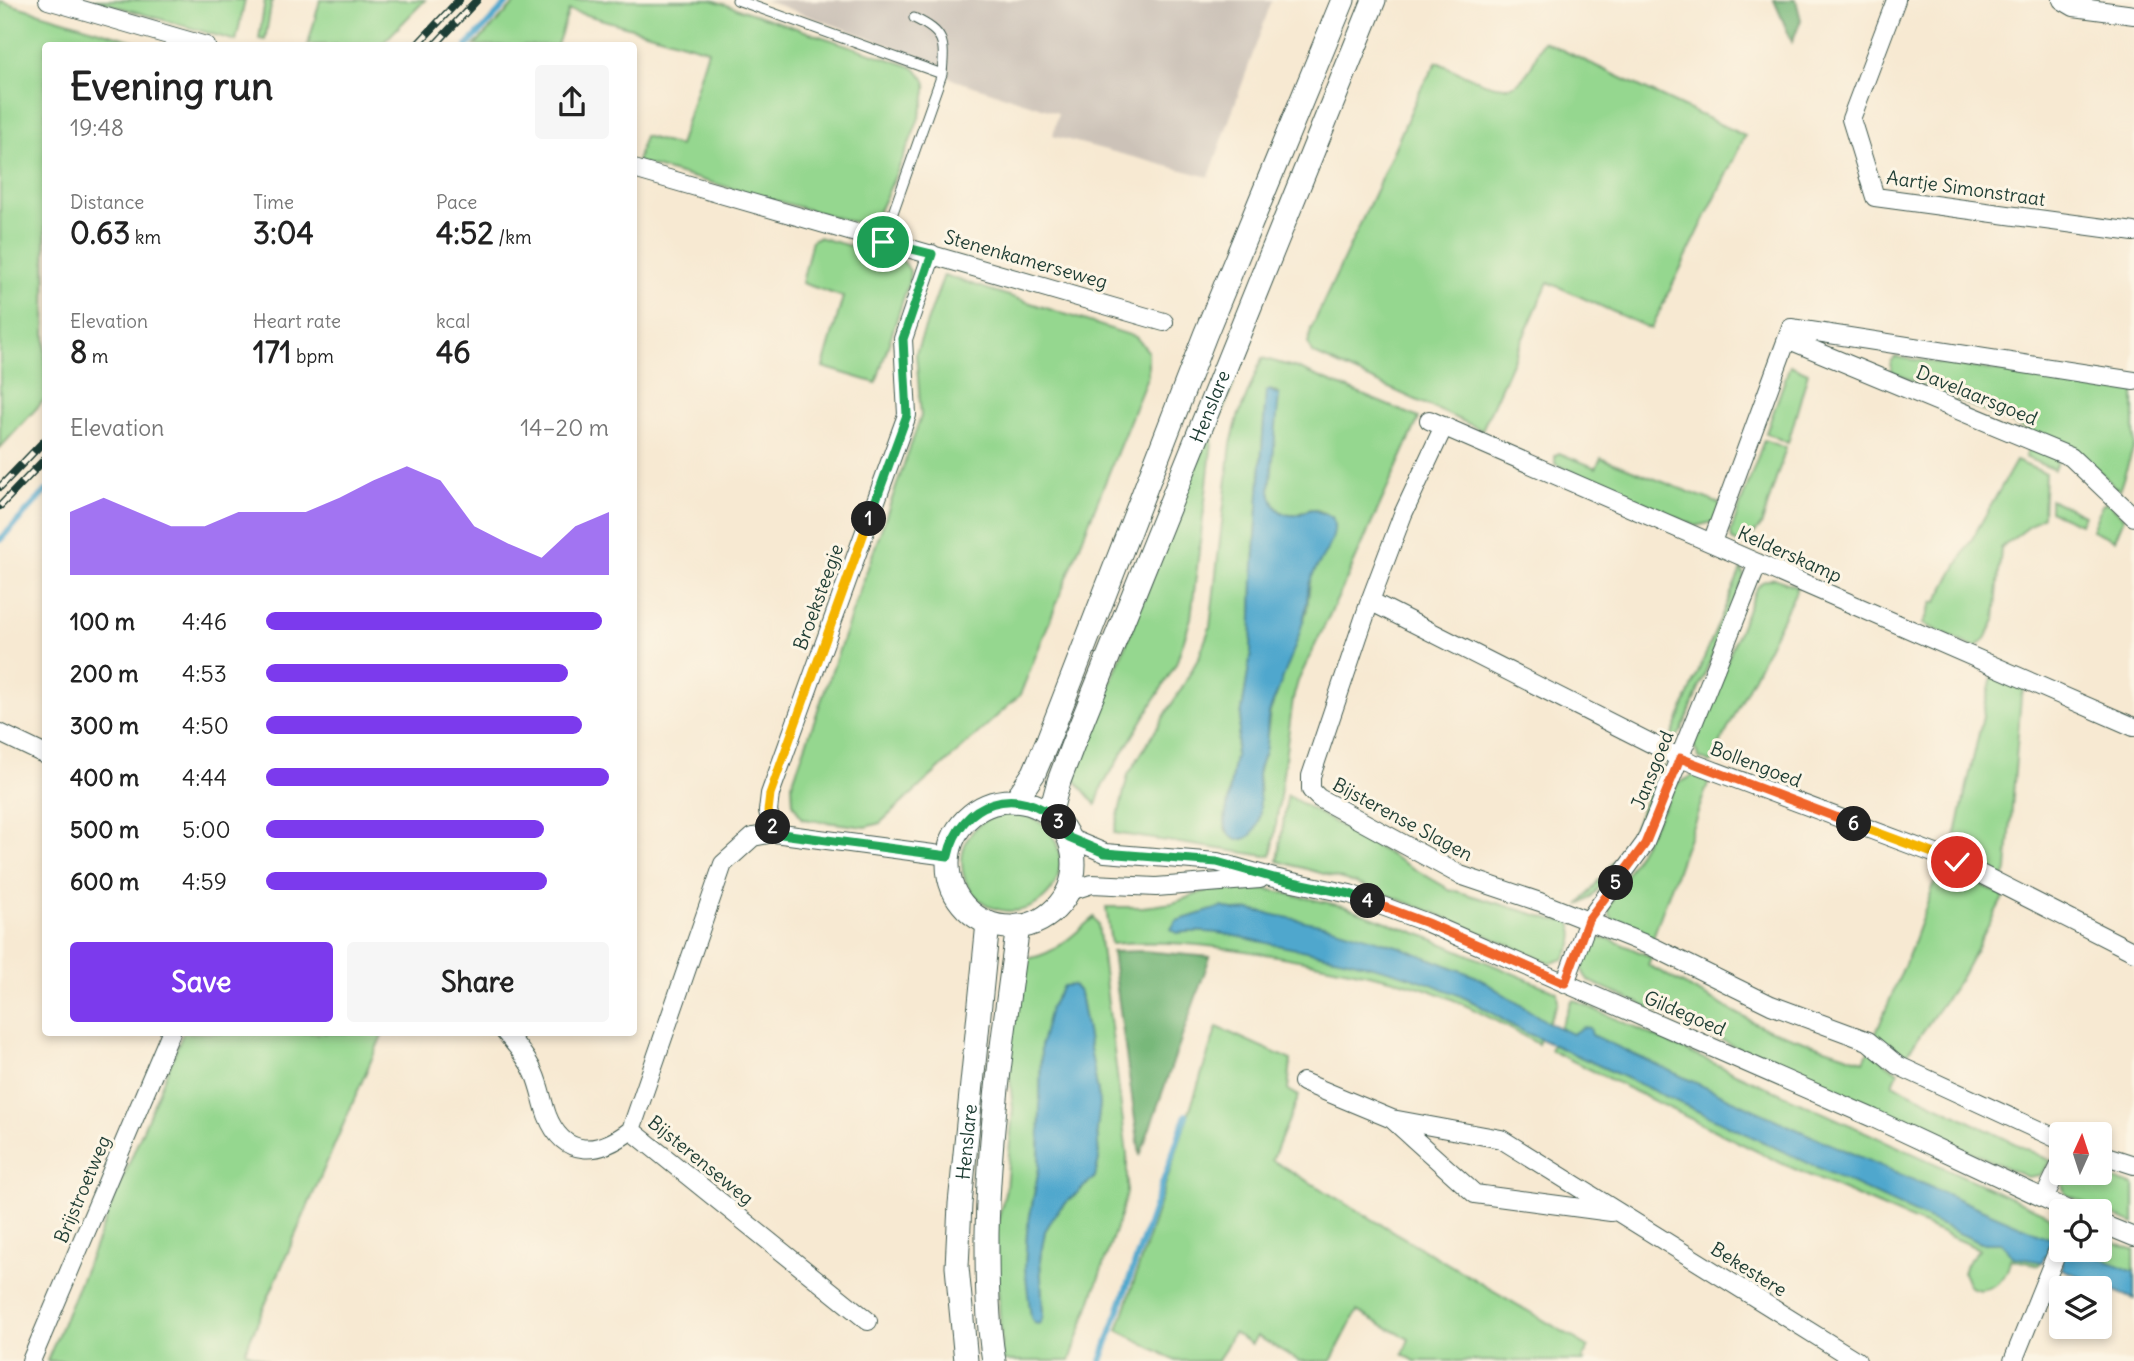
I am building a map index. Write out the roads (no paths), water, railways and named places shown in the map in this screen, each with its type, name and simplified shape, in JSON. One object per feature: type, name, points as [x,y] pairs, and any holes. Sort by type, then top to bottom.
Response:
[{"type":"street","points":[[48,0],[192,42]]},
{"type":"street","name":"Henslare","points":[[1015,801],[1034,773],[1048,740],[1205,335],[1343,0]]},
{"type":"street","name":"Henslare","points":[[1050,814],[1073,744],[1374,0]]},
{"type":"street","name":"Aartje Simonstraat","points":[[1896,0],[1851,119],[1875,197],[2134,232]]},
{"type":"street","points":[[2062,0],[2074,7],[2134,15]]},
{"type":"street","name":"Stenenkamerseweg","points":[[637,170],[1164,322]]},
{"type":"street","name":"Broeksteegje","points":[[774,833],[768,811],[770,794],[907,415],[903,339],[932,254]]},
{"type":"street","name":"Davelaarsgoed","points":[[2134,381],[1790,328],[1787,339],[2071,457],[2134,517]]},
{"type":"street","points":[[1712,542],[1787,339]]},
{"type":"street","name":"Kelderskamp","points":[[1437,423],[2134,727]]},
{"type":"street","name":"Bijsterense Slagen","points":[[1437,423],[1370,601],[1311,776],[1311,790],[1319,798],[1460,875],[1588,920],[1653,947],[1771,1005],[1868,1041],[1897,1065],[2049,1135]]},
{"type":"street","name":"Jansgoed","points":[[1565,983],[1588,920],[1645,844],[1758,563]]},
{"type":"street","name":"Bollengoed","points":[[1370,601],[1680,758],[1957,862],[2134,952]]},
{"type":"street","points":[[0,733],[42,753]]},
{"type":"street","points":[[1015,801],[1028,803],[1050,814],[1069,838],[1074,858],[1068,892],[1052,912],[1031,924],[1003,926],[988,923],[968,909],[953,889],[948,873],[948,856],[956,833],[971,815],[992,804],[1015,801]]},
{"type":"street","points":[[631,1130],[723,864],[753,837],[774,833],[948,856]]},
{"type":"street","name":"Gildegoed","points":[[1069,838],[1105,853],[1217,862],[1274,878],[1350,894],[1427,923],[1873,1118],[2049,1200]]},
{"type":"street","name":"Gildegoed","points":[[1068,892],[1092,884],[1156,887],[1274,878]]},
{"type":"street","name":"Henslare","points":[[966,1361],[957,1267],[960,1204],[988,923]]},
{"type":"street","name":"Henslare","points":[[994,1361],[990,1339],[987,1271],[992,1113],[1018,926]]},
{"type":"street","name":"Brijstroetweg","points":[[31,1361],[169,1036]]},
{"type":"street","name":"Bijsterenseweg","points":[[508,1036],[535,1075],[548,1117],[561,1140],[570,1146],[583,1149],[597,1148],[631,1130],[868,1321]]},
{"type":"street","name":"Bekestere","points":[[1303,1082],[1392,1119],[1501,1139],[1857,1361]]},
{"type":"street","name":"Bekestere","points":[[1392,1119],[1475,1194],[1619,1213]]},
{"type":"street","points":[[2112,1158],[2134,1165]]},
{"type":"street","points":[[2044,1198],[2050,1185]]},
{"type":"street","points":[[2112,1228],[2134,1237]]},
{"type":"street","points":[[2013,1361],[2053,1262]]},
{"type":"lane","points":[[737,0],[942,74]]},
{"type":"lane","points":[[883,242],[942,74],[944,46],[934,28],[914,18]]},
{"type":"water","points":[[1269,390],[1279,395],[1270,490],[1275,505],[1281,512],[1290,515],[1312,509],[1332,517],[1334,526],[1330,545],[1310,581],[1307,604],[1292,656],[1269,713],[1266,746],[1258,773],[1259,819],[1252,834],[1240,839],[1230,835],[1225,820],[1251,653],[1253,579],[1266,392]]},
{"type":"water","points":[[1222,907],[1236,911],[1250,910],[1329,926],[1400,947],[1477,977],[1547,1022],[1572,1034],[1583,1027],[1590,1028],[1592,1035],[1807,1134],[2049,1238],[2049,1258],[2045,1256],[2042,1262],[2014,1257],[2001,1243],[1981,1243],[1521,1030],[1477,1004],[1423,981],[1374,966],[1226,934],[1177,933],[1171,929],[1176,921]]},
{"type":"water","points":[[1073,985],[1080,993],[1100,1104],[1097,1129],[1099,1159],[1095,1177],[1058,1210],[1045,1231],[1040,1259],[1043,1315],[1038,1324],[1031,1318],[1025,1268],[1027,1232],[1039,1168],[1041,1044],[1050,1008],[1063,986]]},
{"type":"water","points":[[2060,1262],[2109,1262],[2134,1272],[2134,1299],[2112,1290],[2112,1276],[2079,1276],[2062,1269],[2063,1263]]},
{"type":"waterway","points":[[471,42],[510,0]]},
{"type":"waterway","points":[[0,540],[42,495]]},
{"type":"waterway","points":[[1101,1361],[1186,1115]]},
{"type":"railway","points":[[420,42],[459,0]]},
{"type":"railway","points":[[438,42],[477,0]]},
{"type":"railway","points":[[0,487],[42,443]]},
{"type":"railway","points":[[0,506],[42,462]]}]
